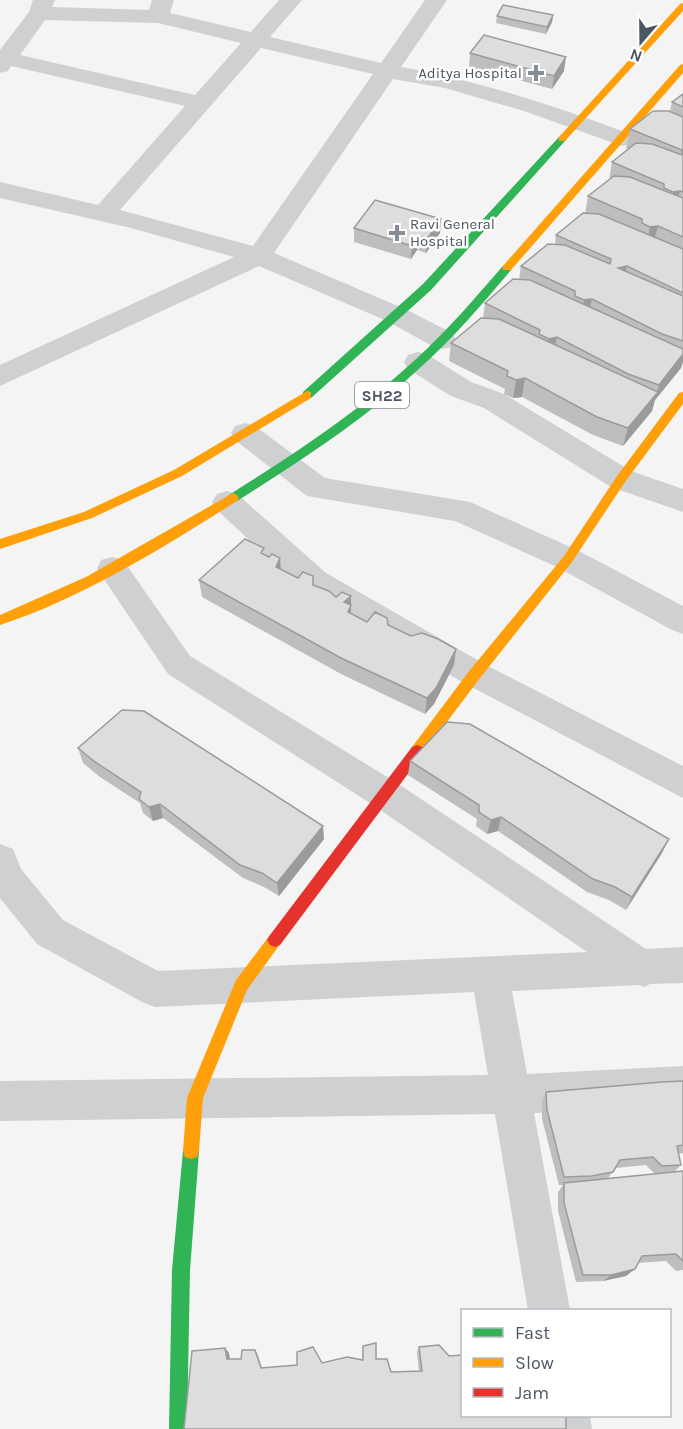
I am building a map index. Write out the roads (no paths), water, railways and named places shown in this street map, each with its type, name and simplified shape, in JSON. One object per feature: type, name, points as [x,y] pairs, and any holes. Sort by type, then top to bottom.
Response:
[{"type":"main road","name":"SH22","points":[[0,544],[88,515],[178,473],[315,390],[427,287],[683,6]]},
{"type":"main road","name":"SH22","points":[[0,620],[28,610],[140,556],[285,465],[380,397],[443,340],[683,67]]},
{"type":"main road","points":[[178,1429],[181,1270],[195,1098],[241,985],[475,674],[568,559],[621,479],[683,396]]},
{"type":"street","points":[[104,213],[291,0]]},
{"type":"street","points":[[0,376],[259,256],[436,0]]},
{"type":"street","points":[[200,104],[1,60],[42,6],[161,9],[257,39],[387,71],[448,82],[532,106],[622,139]]},
{"type":"street","points":[[0,190],[104,213],[259,256],[396,315],[443,340]]},
{"type":"street","points":[[418,362],[461,389],[494,401],[621,479],[683,501]]},
{"type":"street","points":[[245,433],[317,488],[460,510],[568,559],[683,621]]},
{"type":"street","points":[[227,502],[315,582],[475,674],[683,783]]},
{"type":"street","points":[[112,569],[179,665],[384,794],[644,969]]},
{"type":"street","points":[[0,860],[6,878],[50,932],[155,989],[644,969],[683,965]]},
{"type":"street","points":[[490,975],[549,1309]]},
{"type":"street","points":[[0,1101],[511,1094],[683,1086]]},
{"type":"place","name":"Aditya Hospital","points":[[536,73]]},
{"type":"place","name":"Ravi General Hospital","points":[[397,233]]}]
